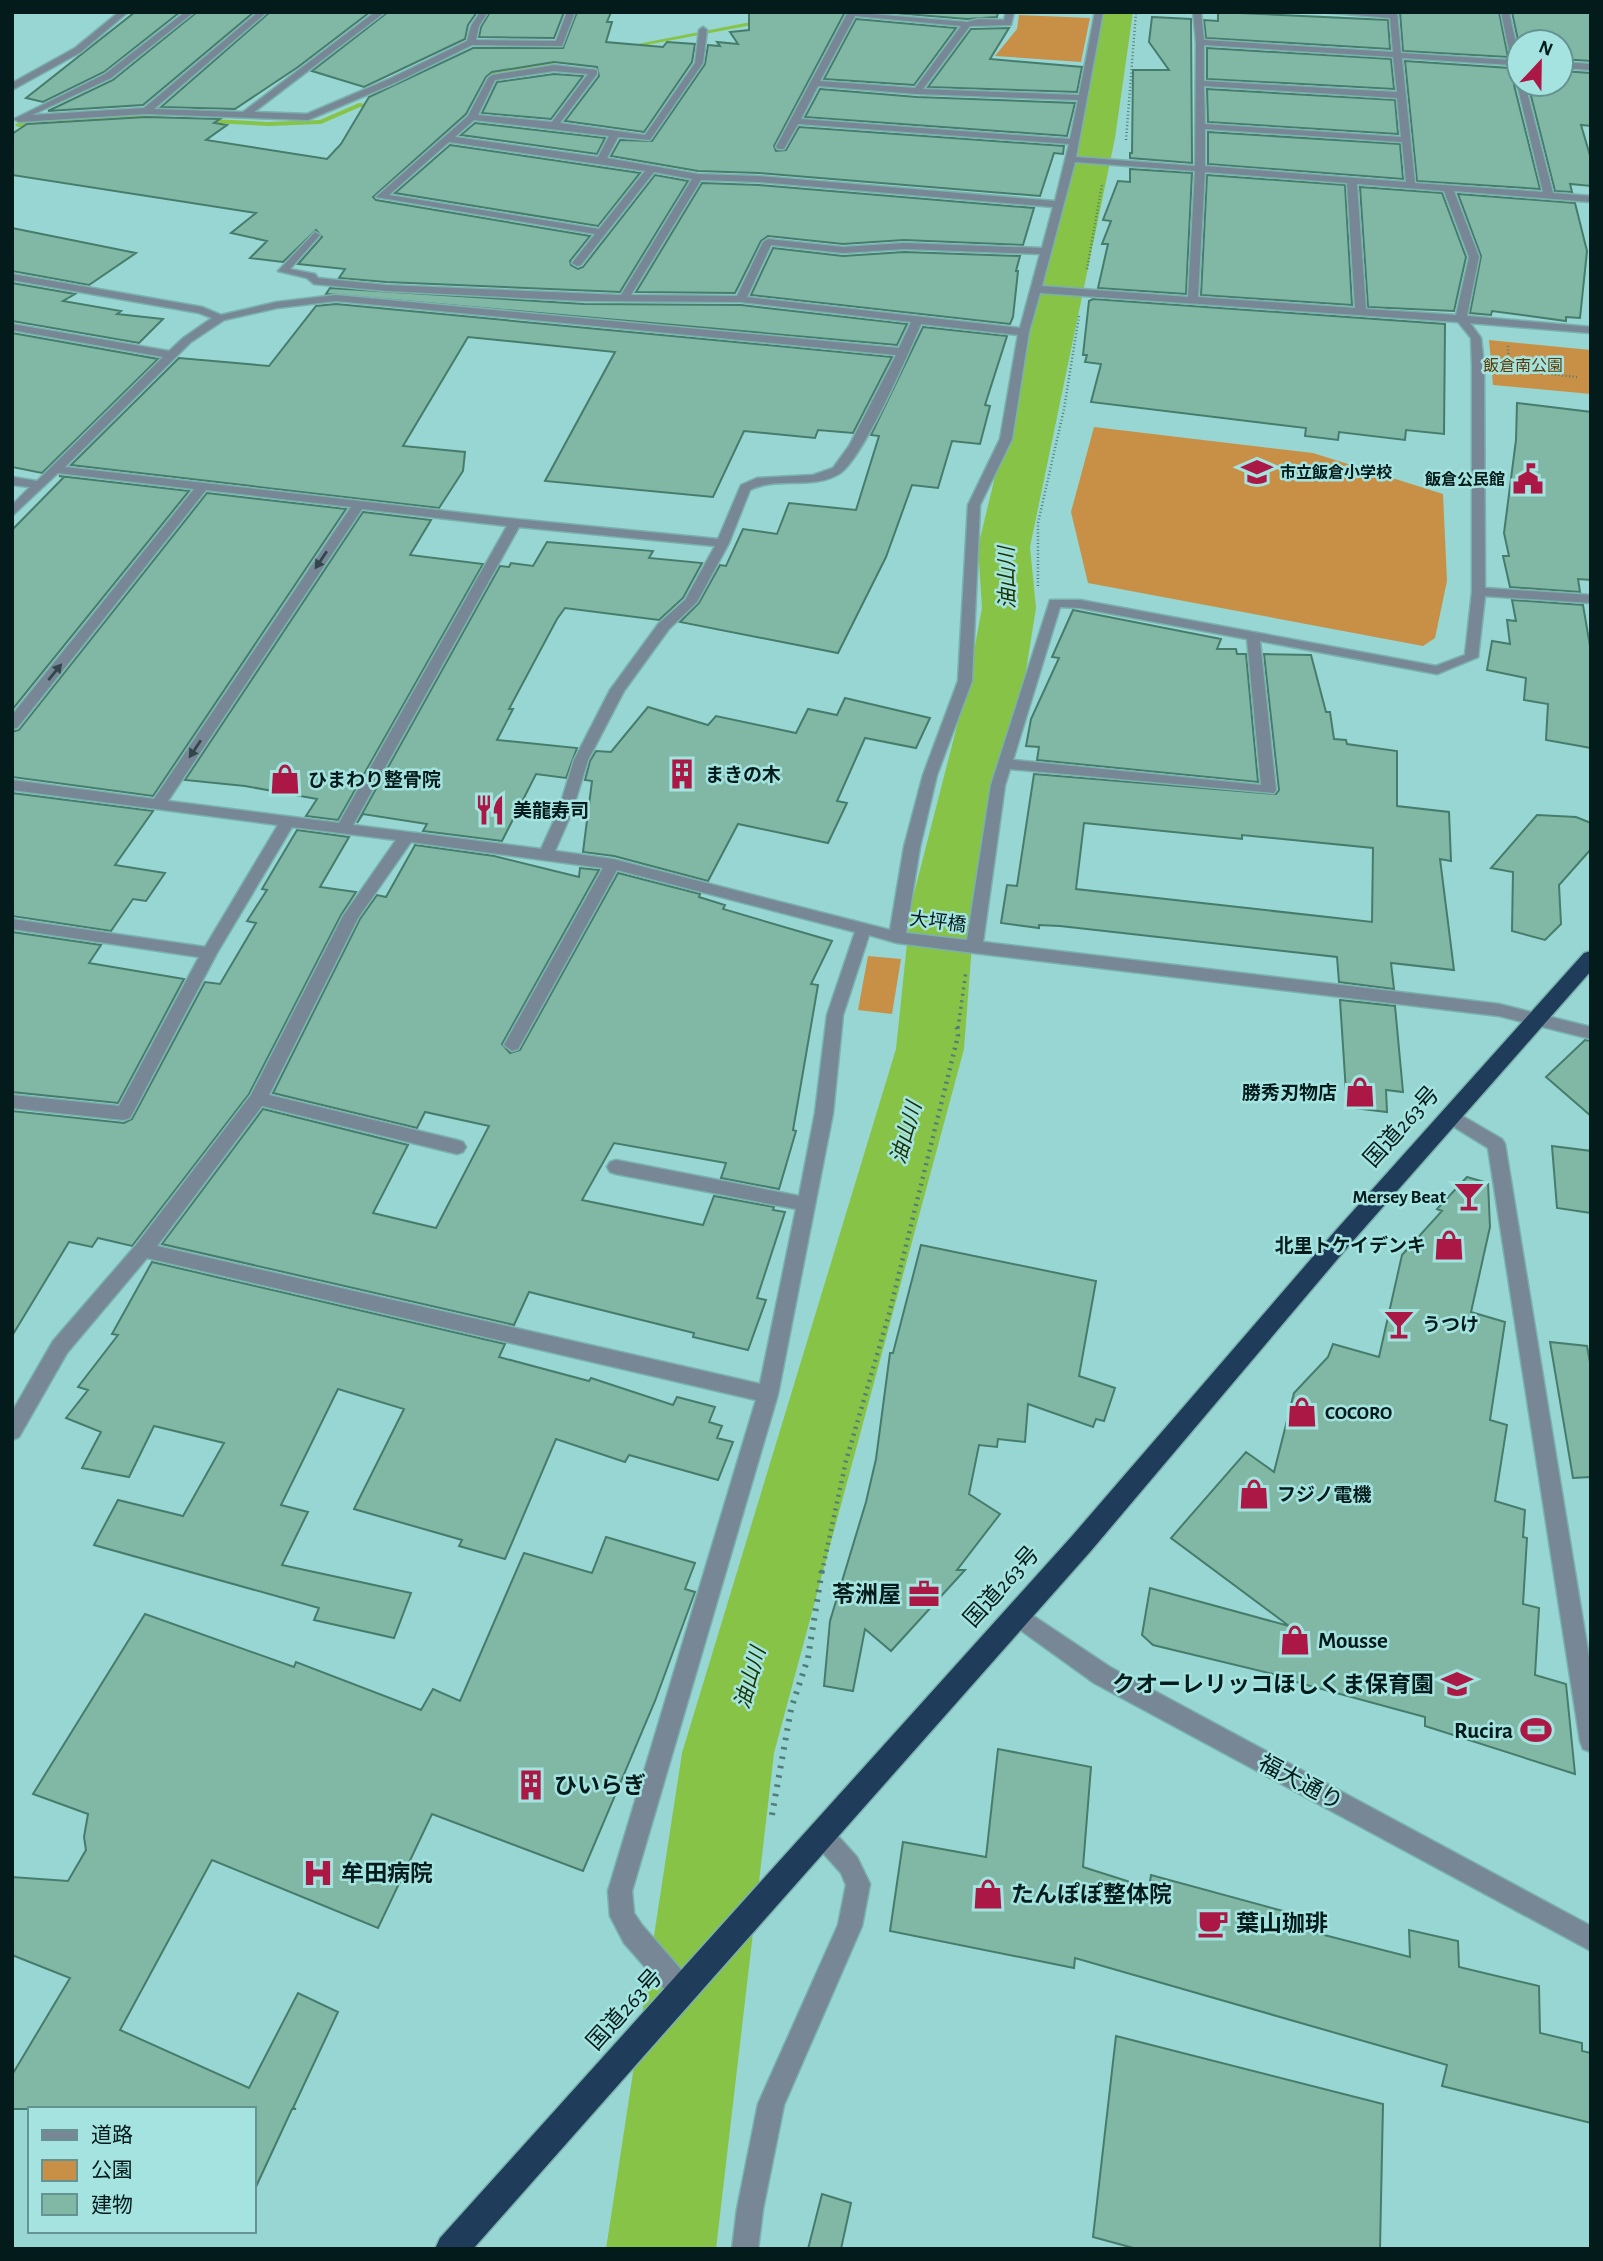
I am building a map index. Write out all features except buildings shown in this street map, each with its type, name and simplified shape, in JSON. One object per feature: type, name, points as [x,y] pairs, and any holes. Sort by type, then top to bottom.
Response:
[{"type":"highway","name":"国道263号","points":[[464,2243],[621,2061],[1081,1544],[1344,1236],[1591,958]]},
{"type":"street","points":[[12,87],[78,50],[124,12]]},
{"type":"street","points":[[15,120],[108,76],[190,12]]},
{"type":"street","points":[[146,111],[263,12]]},
{"type":"street","points":[[246,114],[381,12]]},
{"type":"street","points":[[471,42],[475,26],[484,12]]},
{"type":"street","points":[[15,120],[146,111],[308,117],[392,81],[471,42],[559,44],[571,12]]},
{"type":"street","points":[[781,147],[852,13],[967,24],[979,21],[1008,23],[1010,12]]},
{"type":"street","points":[[897,937],[912,847],[930,775],[965,681],[974,505],[1006,439],[1024,332],[1071,159],[1100,12]]},
{"type":"street","points":[[1193,300],[1200,169],[1198,12]]},
{"type":"street","points":[[1326,12],[1393,14],[1411,186]]},
{"type":"street","points":[[917,91],[967,24]]},
{"type":"street","points":[[472,117],[647,138],[699,63],[703,34]]},
{"type":"street","points":[[1200,43],[1505,61]]},
{"type":"street","points":[[554,125],[594,72],[554,68],[492,78],[472,117],[381,197],[601,232]]},
{"type":"street","points":[[815,83],[917,91],[1083,98]]},
{"type":"street","points":[[1200,83],[1400,95]]},
{"type":"street","points":[[1524,98],[1549,196]]},
{"type":"street","points":[[795,121],[1074,142]]},
{"type":"street","points":[[1200,126],[1406,140]]},
{"type":"street","points":[[601,160],[614,134]]},
{"type":"street","points":[[449,139],[601,160],[698,177],[759,179],[1058,204]]},
{"type":"street","points":[[1071,159],[1591,199]]},
{"type":"street","points":[[577,263],[651,169]]},
{"type":"street","points":[[624,298],[698,177]]},
{"type":"street","points":[[1352,181],[1361,312]]},
{"type":"street","points":[[1448,188],[1474,257],[1461,319]]},
{"type":"street","points":[[315,235],[283,271],[311,276],[314,281],[386,288],[624,298],[741,299],[1024,332]]},
{"type":"street","points":[[741,299],[768,242],[843,250],[904,246],[1045,251]]},
{"type":"street","points":[[12,277],[202,310],[220,318]]},
{"type":"street","points":[[1034,289],[1591,330]]},
{"type":"street","points":[[12,512],[187,340],[220,318],[277,305],[336,298],[903,352]]},
{"type":"street","points":[[974,947],[998,785],[1055,603],[1080,604],[1437,670],[1471,657],[1479,592],[1478,366],[1476,338],[1461,319]]},
{"type":"street","points":[[546,855],[565,812],[580,760],[617,690],[664,626],[690,602],[723,543],[745,488],[757,482],[814,479],[837,471],[855,447],[917,320]]},
{"type":"street","points":[[12,327],[171,355]]},
{"type":"street","points":[[54,469],[515,523],[723,543]]},
{"type":"street","points":[[12,481],[38,485]]},
{"type":"street","points":[[12,725],[202,487]]},
{"type":"street","points":[[158,804],[359,503]]},
{"type":"street","points":[[344,828],[515,523]]},
{"type":"street","points":[[1479,592],[1591,599]]},
{"type":"street","points":[[1004,764],[1269,790],[1253,636]]},
{"type":"street","name":"大坪橋","points":[[12,785],[613,864],[897,937],[1499,1010],[1591,1033]]},
{"type":"street","points":[[12,1101],[124,1113],[209,953],[288,820]]},
{"type":"street","points":[[12,1431],[60,1347],[143,1250],[258,1099],[351,916],[406,838]]},
{"type":"street","points":[[512,1045],[613,864]]},
{"type":"street","points":[[12,924],[209,953]]},
{"type":"street","points":[[683,1991],[622,1916],[620,1891],[768,1394],[824,1113],[835,1015],[863,930]]},
{"type":"street","points":[[258,1099],[457,1147]]},
{"type":"street","points":[[1452,1117],[1496,1144],[1586,1684],[1591,1741]]},
{"type":"street","points":[[616,1167],[805,1204]]},
{"type":"street","points":[[143,1250],[768,1394]]},
{"type":"street","name":"福大通り","points":[[1017,1615],[1102,1675],[1591,1939]]},
{"type":"street","points":[[745,2249],[750,2209],[771,2104],[850,1926],[858,1884],[849,1865],[821,1835]]},
{"type":"path","points":[[1055,603],[1038,586],[1034,549],[1045,479],[1061,421],[1103,180],[1125,143],[1136,12]]},
{"type":"path","points":[[1478,366],[1577,377]]},
{"type":"path","points":[[772,1815],[791,1709],[808,1658],[825,1553],[846,1461],[889,1314],[958,1037],[960,996],[974,947]]},
{"type":"green space","points":[[1019,15],[1090,18],[1081,62],[995,56],[1017,29]]},
{"type":"green space","name":"飯倉南公園","points":[[1489,340],[1591,350],[1591,394],[1493,385]]},
{"type":"green space","points":[[1094,427],[1313,453],[1443,494],[1447,581],[1435,638],[1423,646],[1088,583],[1071,512]]},
{"type":"green space","points":[[868,956],[901,959],[892,1014],[858,1010]]},
{"type":"waterway","name":"油山川","points":[[661,2249],[728,1753],[930,1049],[943,905],[996,683],[1009,608],[1004,547],[1096,138],[1116,12]]},
{"type":"waterway","points":[[625,47],[766,21]]},
{"type":"waterway","points":[[474,77],[570,59]]},
{"type":"waterway","points":[[18,125],[115,116],[268,124],[321,122],[359,105],[381,106]]},
{"type":"place","name":"市立飯倉小学校","points":[[1257,472]]},
{"type":"place","name":"飯倉公民館","points":[[1528,479]]},
{"type":"place","name":"まきの木","points":[[682,774]]},
{"type":"place","name":"ひまわり整骨院","points":[[285,779]]},
{"type":"place","name":"美龍寿司","points":[[490,810]]},
{"type":"place","name":"勝秀刃物店","points":[[1360,1092]]},
{"type":"place","name":"Mersey Beat","points":[[1469,1196]]},
{"type":"place","name":"北里トケイデンキ","points":[[1449,1245]]},
{"type":"place","name":"うつけ","points":[[1399,1324]]},
{"type":"place","name":"COCORO","points":[[1302,1412]]},
{"type":"place","name":"フジノ電機","points":[[1254,1494]]},
{"type":"place","name":"苓洲屋","points":[[924,1594]]},
{"type":"place","name":"Mousse","points":[[1295,1640]]},
{"type":"place","name":"クオーレリッコほしくま保育園","points":[[1457,1684]]},
{"type":"place","name":"Rucira","points":[[1536,1730]]},
{"type":"place","name":"ひいらぎ","points":[[531,1785]]},
{"type":"place","name":"牟田病院","points":[[318,1873]]},
{"type":"place","name":"たんぽぽ整体院","points":[[988,1894]]},
{"type":"place","name":"葉山珈琲","points":[[1213,1923]]}]
